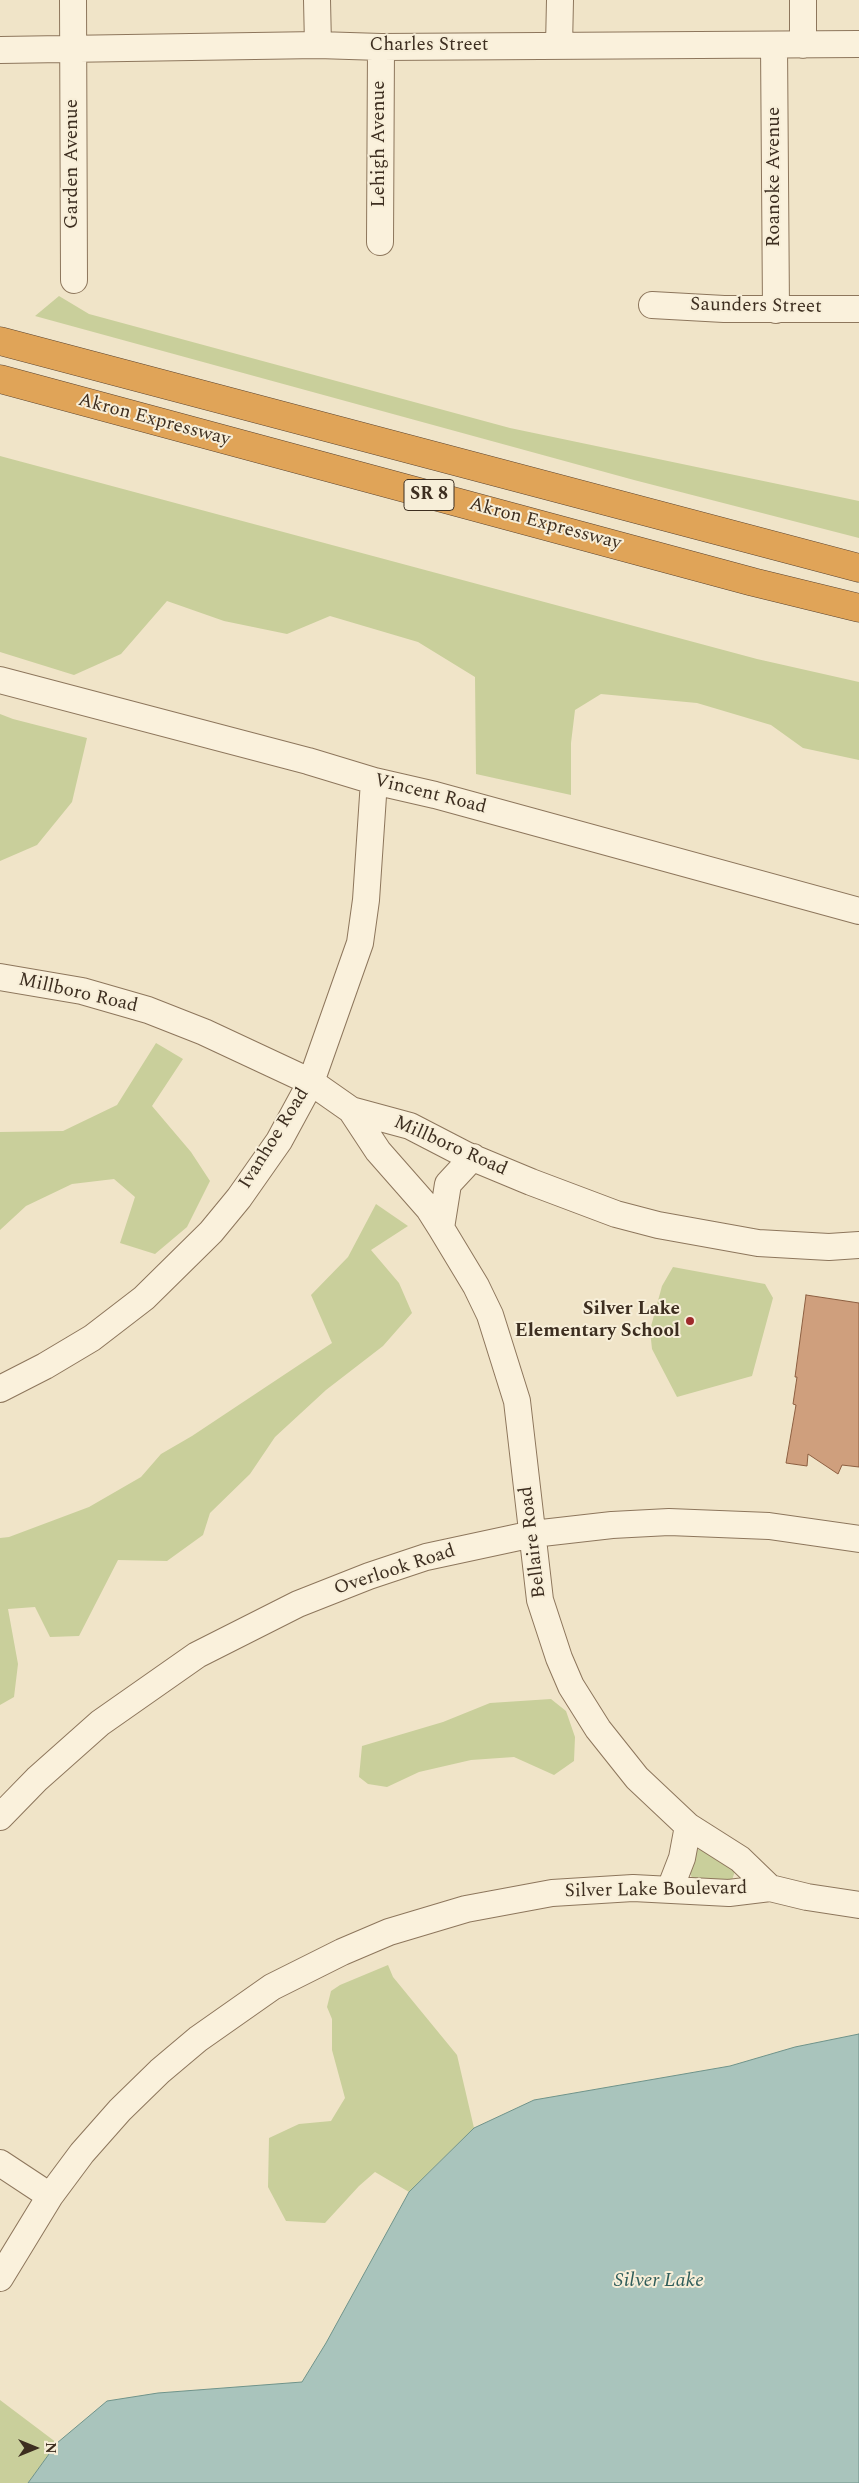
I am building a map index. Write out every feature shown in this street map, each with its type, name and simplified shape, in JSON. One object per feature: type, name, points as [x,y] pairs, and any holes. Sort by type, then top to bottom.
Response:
[{"type":"highway","name":"Akron Expressway","points":[[0,341],[859,568]]},
{"type":"highway","name":"Akron Expressway","points":[[0,379],[753,582],[859,608]]},
{"type":"street","name":"Garden Avenue","points":[[73,0],[74,280]]},
{"type":"street","points":[[317,0],[318,45]]},
{"type":"street","points":[[559,46],[560,0]]},
{"type":"street","points":[[803,0],[803,45]]},
{"type":"street","name":"Charles Street","points":[[0,50],[318,45],[381,47],[859,44]]},
{"type":"street","name":"Roanoke Avenue","points":[[774,45],[776,310]]},
{"type":"street","name":"Lehigh Avenue","points":[[380,242],[381,47]]},
{"type":"street","name":"Saunders Street","points":[[652,306],[776,310],[859,309]]},
{"type":"street","name":"Vincent Road","points":[[0,680],[308,761],[374,781],[435,795],[859,911]]},
{"type":"street","name":"Ivanhoe Road","points":[[0,1389],[45,1366],[92,1338],[144,1298],[211,1232],[279,1141],[311,1082],[336,1014],[363,928],[374,781]]},
{"type":"street","name":"Millboro Road","points":[[0,978],[82,991],[148,1010],[204,1032],[311,1082],[351,1110],[410,1126],[473,1158],[573,1199],[658,1225],[758,1243],[829,1247],[859,1245]]},
{"type":"street","name":"Bellaire Road","points":[[351,1110],[378,1151],[430,1209],[476,1286],[500,1343],[520,1415],[540,1600],[559,1658],[572,1686],[598,1729],[620,1758],[688,1826],[740,1859],[770,1888]]},
{"type":"street","points":[[441,1228],[448,1184],[473,1158]]},
{"type":"street","name":"Overlook Road","points":[[0,1817],[37,1779],[100,1723],[197,1655],[298,1604],[369,1576],[441,1553],[533,1534],[612,1525],[712,1522],[769,1526],[859,1539]]},
{"type":"street","points":[[670,1889],[682,1858],[688,1826]]},
{"type":"street","name":"Silver Lake Boulevard","points":[[0,2278],[50,2196],[82,2153],[160,2071],[236,2011],[306,1969],[389,1932],[494,1902],[590,1890],[670,1889],[729,1893],[770,1888],[807,1897],[859,1905]]},
{"type":"street","points":[[0,2163],[50,2196]]},
{"type":"green space","points":[[59,296],[89,314],[510,428],[859,501],[859,538],[634,480],[35,316]]},
{"type":"green space","points":[[0,456],[757,659],[859,682],[859,760],[803,748],[771,725],[697,703],[601,694],[575,710],[571,743],[571,795],[476,774],[475,677],[418,642],[330,616],[287,634],[224,621],[167,601],[121,654],[74,675],[0,652]]},
{"type":"green space","points":[[0,714],[87,738],[72,802],[37,845],[0,861]]},
{"type":"green space","points":[[156,1043],[183,1059],[152,1106],[191,1152],[210,1181],[187,1227],[155,1254],[120,1243],[135,1197],[114,1179],[72,1184],[26,1206],[0,1230],[0,1132],[63,1131],[117,1105]]},
{"type":"green space","points":[[376,1204],[408,1226],[371,1250],[399,1283],[412,1313],[383,1346],[326,1390],[275,1437],[250,1474],[210,1513],[203,1535],[167,1561],[118,1560],[79,1636],[50,1637],[35,1607],[8,1609],[18,1664],[14,1697],[0,1705],[0,1538],[9,1537],[89,1507],[141,1477],[161,1454],[192,1436],[332,1343],[311,1295],[348,1257]]},
{"type":"green space","points":[[673,1267],[765,1284],[773,1298],[752,1376],[677,1397],[652,1349],[650,1330],[662,1286]]},
{"type":"green space","points":[[551,1699],[566,1711],[575,1737],[574,1761],[554,1775],[514,1757],[471,1760],[419,1772],[387,1787],[368,1784],[359,1777],[362,1746],[443,1722],[490,1703]]},
{"type":"green space","points":[[696,1849],[704,1850],[735,1871],[732,1880],[692,1878],[690,1873]]},
{"type":"green space","points":[[388,1965],[393,1977],[457,2055],[474,2128],[409,2192],[375,2172],[359,2186],[325,2223],[286,2221],[268,2187],[269,2138],[299,2124],[331,2121],[345,2098],[332,2050],[332,2019],[327,2007],[331,1991],[340,1985]]},
{"type":"green space","points":[[0,2400],[57,2443],[28,2483],[0,2483]]},
{"type":"water","name":"Silver Lake","points":[[859,2034],[859,2483],[28,2483],[57,2443],[107,2401],[158,2393],[302,2382],[326,2343],[409,2192],[474,2128],[534,2100],[730,2066],[795,2047]]},
{"type":"building","points":[[806,1295],[859,1303],[859,1467],[842,1465],[838,1474],[808,1454],[807,1466],[786,1463],[796,1405],[793,1404],[797,1377],[795,1377]]},
{"type":"place","name":"Silver Lake Elementary School","points":[[690,1321]]}]
